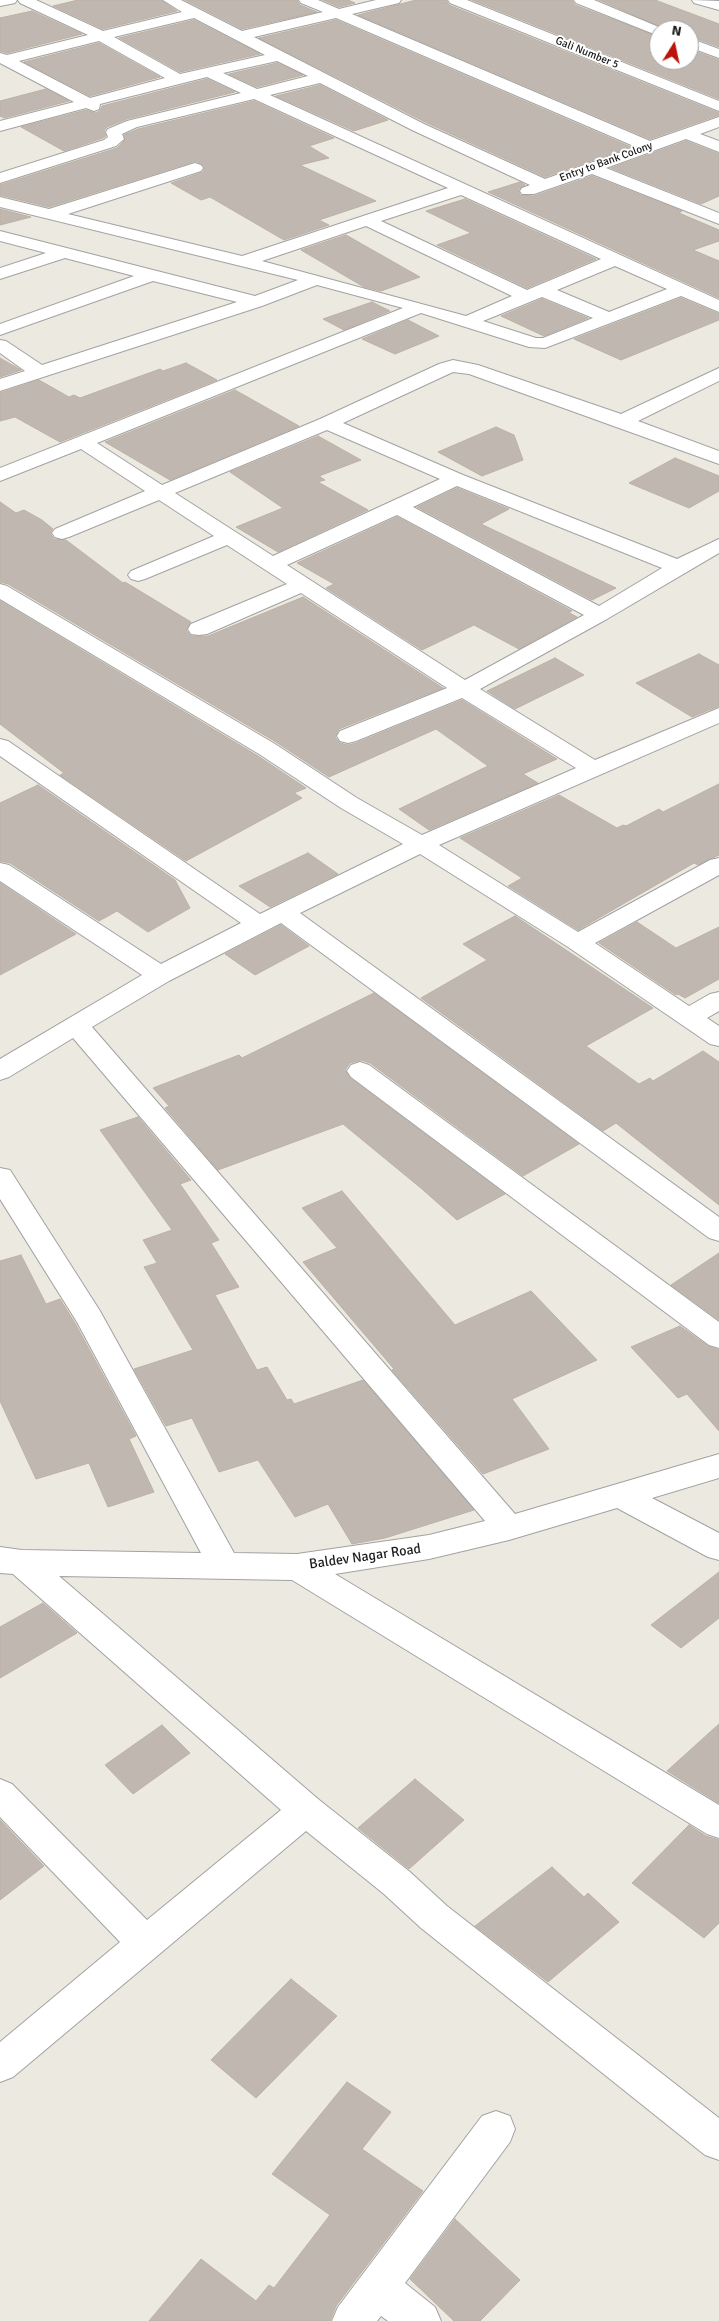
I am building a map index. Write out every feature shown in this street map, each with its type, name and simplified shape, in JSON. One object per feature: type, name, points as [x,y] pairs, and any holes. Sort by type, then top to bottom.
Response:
[{"type":"street","points":[[0,2],[10,0]]},
{"type":"street","points":[[25,0],[101,36],[178,79]]},
{"type":"street","points":[[170,0],[418,128],[544,185]]},
{"type":"street","points":[[306,0],[650,147]]},
{"type":"street","points":[[241,36],[338,15],[394,0]]},
{"type":"street","name":"Gali Number 5","points":[[455,0],[719,106]]},
{"type":"street","points":[[581,0],[649,26]]},
{"type":"street","points":[[699,0],[719,6]]},
{"type":"street","points":[[2,59],[195,14]]},
{"type":"street","points":[[699,46],[719,54]]},
{"type":"street","points":[[0,126],[178,79],[279,56]]},
{"type":"street","points":[[2,59],[132,124]]},
{"type":"street","points":[[208,72],[719,307]]},
{"type":"street","points":[[0,178],[110,143],[116,140],[114,132],[132,124],[320,78]]},
{"type":"street","name":"Entry to Bank Colony","points":[[494,204],[719,122]]},
{"type":"street","points":[[686,134],[719,147]]},
{"type":"street","points":[[50,214],[195,168]]},
{"type":"street","points":[[592,168],[719,219]]},
{"type":"street","points":[[244,261],[462,189]]},
{"type":"street","points":[[0,202],[316,279],[468,321],[527,341],[544,343],[680,290]]},
{"type":"street","points":[[368,221],[533,293],[609,318]]},
{"type":"street","points":[[0,236],[256,302]]},
{"type":"street","points":[[0,274],[63,253]]},
{"type":"street","points":[[468,321],[614,260]]},
{"type":"street","points":[[0,330],[153,275]]},
{"type":"street","points":[[0,385],[256,302],[316,279]]},
{"type":"street","points":[[0,475],[420,307]]},
{"type":"street","points":[[0,345],[39,372]]},
{"type":"street","points":[[62,533],[327,424],[445,368],[453,366],[472,369],[622,420],[719,458]]},
{"type":"street","points":[[622,420],[719,374]]},
{"type":"street","points":[[327,424],[678,567]]},
{"type":"street","points":[[84,443],[464,689],[593,769]]},
{"type":"street","points":[[272,564],[398,507],[456,478]]},
{"type":"street","points":[[398,507],[600,615]]},
{"type":"street","points":[[138,575],[228,537]]},
{"type":"street","points":[[348,736],[464,689],[600,615],[678,567],[719,545]]},
{"type":"street","points":[[199,629],[304,584]]},
{"type":"street","points":[[0,590],[267,749],[348,802],[421,844],[577,942],[719,1038]]},
{"type":"street","points":[[0,1071],[160,976],[271,918],[421,844],[719,715]]},
{"type":"street","points":[[0,746],[271,918],[719,1231]]},
{"type":"street","points":[[577,942],[719,865]]},
{"type":"street","points":[[0,870],[160,976]]},
{"type":"street","points":[[689,1017],[719,1000]]},
{"type":"street","points":[[76,1025],[509,1528]]},
{"type":"street","points":[[360,1071],[719,1337]]},
{"type":"street","points":[[0,1177],[90,1318],[225,1567]]},
{"type":"street","name":"Baldev Nagar Road","points":[[11,1561],[225,1567],[297,1567],[429,1547],[509,1528],[719,1466]]},
{"type":"street","points":[[620,1495],[719,1548]]},
{"type":"street","points":[[11,1561],[306,1810],[397,1883],[434,1917],[719,2142]]},
{"type":"street","points":[[297,1567],[719,1823]]},
{"type":"street","points":[[0,1794],[146,1944]]},
{"type":"street","points":[[0,2065],[306,1810]]},
{"type":"street","points":[[352,2321],[496,2129]]},
{"type":"street","points":[[378,2288],[421,2321]]},
{"type":"building","points":[[78,0],[161,0],[177,11],[103,29],[53,6]]},
{"type":"building","points":[[185,0],[297,0],[300,5],[317,12],[242,29]]},
{"type":"building","points":[[323,0],[348,0],[355,3],[339,7]]},
{"type":"building","points":[[416,0],[446,0],[449,5],[719,113],[719,115],[650,139],[358,15]]},
{"type":"building","points":[[472,0],[572,0],[575,5],[649,33],[649,70],[699,70],[699,53],[719,60],[719,99]]},
{"type":"building","points":[[599,0],[655,0],[719,24],[719,47],[699,40],[699,20],[649,20],[649,22]]},
{"type":"building","points":[[32,11],[82,34],[7,53],[0,51],[0,18]]},
{"type":"building","points":[[194,20],[260,54],[180,72],[119,38]]},
{"type":"building","points":[[336,20],[631,147],[545,177],[425,122],[259,38]]},
{"type":"building","points":[[99,43],[160,77],[90,96],[24,62]]},
{"type":"building","points":[[277,63],[303,75],[257,87],[229,74]]},
{"type":"building","points":[[207,79],[235,92],[127,119],[107,127],[104,131],[106,136],[103,138],[64,151],[21,127],[86,110],[95,113],[100,111],[102,106]]},
{"type":"building","points":[[320,85],[388,120],[354,131],[276,96]]},
{"type":"building","points":[[46,89],[69,101],[4,118],[0,116],[0,101]]},
{"type":"building","points":[[254,101],[334,138],[309,146],[329,158],[300,165],[376,201],[319,220],[329,225],[284,240],[210,197],[201,200],[171,183],[203,172],[205,167],[196,161],[49,207],[0,195],[0,185],[117,148],[125,140],[124,135],[138,129]]},
{"type":"building","points":[[686,141],[719,154],[719,196],[701,204],[611,168]]},
{"type":"building","points":[[592,176],[682,211],[679,213],[719,230],[719,241],[693,250],[719,261],[719,298],[488,192],[520,182],[525,185],[518,190],[520,195],[534,196]]},
{"type":"building","points":[[465,199],[596,259],[527,288],[437,245],[471,233],[426,211]]},
{"type":"building","points":[[0,209],[31,217],[0,225]]},
{"type":"building","points":[[346,235],[420,277],[381,291],[364,287],[301,250]]},
{"type":"building","points":[[681,298],[719,314],[719,320],[621,360],[574,339]]},
{"type":"building","points":[[542,299],[588,318],[544,336],[501,316]]},
{"type":"building","points":[[372,302],[390,311],[344,330],[323,319]]},
{"type":"building","points":[[408,320],[439,336],[395,354],[362,339]]},
{"type":"building","points":[[0,358],[21,370],[0,377]]},
{"type":"building","points":[[186,363],[217,380],[60,442],[15,417],[0,421],[0,393],[39,380],[69,397],[74,395],[80,398],[160,369],[163,371]]},
{"type":"building","points":[[235,390],[299,426],[170,480],[105,442]]},
{"type":"building","points":[[496,427],[514,435],[523,460],[482,476],[438,452]]},
{"type":"building","points":[[318,436],[361,460],[319,476],[325,480],[318,482],[368,510],[278,552],[236,527],[283,508],[230,472]]},
{"type":"building","points":[[675,458],[719,476],[719,491],[689,508],[629,483]]},
{"type":"building","points":[[457,488],[509,509],[481,524],[616,588],[592,600],[417,507]]},
{"type":"building","points":[[0,502],[16,513],[24,510],[42,520],[53,529],[50,533],[54,539],[66,540],[123,583],[125,582],[191,622],[186,630],[191,636],[208,636],[303,597],[443,688],[339,729],[335,737],[340,743],[348,745],[356,743],[462,700],[557,759],[523,774],[538,783],[429,830],[399,809],[488,766],[436,729],[329,777],[276,742],[8,584],[0,582]]},
{"type":"building","points":[[397,517],[572,611],[568,612],[577,617],[519,649],[474,625],[422,650],[326,588],[334,584],[297,563]]},
{"type":"building","points":[[0,601],[258,756],[306,788],[294,793],[302,798],[186,861],[60,775],[64,773],[0,724]]},
{"type":"building","points":[[699,654],[719,665],[719,706],[692,717],[636,683]]},
{"type":"building","points":[[555,658],[584,675],[515,709],[487,691]]},
{"type":"building","points":[[719,784],[719,855],[698,865],[694,863],[578,930],[508,886],[522,878],[460,838],[559,795],[617,828],[623,825],[626,826],[659,809],[663,812]]},
{"type":"building","points":[[38,785],[175,880],[190,908],[148,932],[117,911],[99,921],[10,863],[0,861],[0,803]]},
{"type":"building","points":[[308,853],[338,874],[270,907],[239,886]]},
{"type":"building","points":[[0,883],[76,934],[0,975]]},
{"type":"building","points":[[515,916],[653,1008],[586,1046],[639,1084],[650,1078],[653,1081],[703,1051],[719,1062],[719,1205],[616,1123],[603,1131],[421,998],[487,960],[463,944]]},
{"type":"building","points":[[637,922],[676,948],[719,927],[719,979],[685,998],[678,994],[676,995],[599,943]]},
{"type":"building","points":[[281,925],[309,946],[255,975],[225,954]]},
{"type":"building","points":[[374,993],[579,1144],[523,1176],[370,1063],[361,1060],[350,1063],[345,1070],[350,1078],[505,1194],[457,1220],[343,1124],[218,1170],[165,1108],[169,1106],[153,1088],[239,1055],[242,1058]]},
{"type":"building","points":[[138,1117],[191,1180],[180,1184],[219,1240],[211,1243],[239,1287],[215,1295],[257,1370],[267,1367],[287,1400],[291,1399],[294,1404],[363,1380],[474,1510],[385,1538],[352,1544],[328,1504],[295,1517],[258,1460],[219,1472],[192,1418],[166,1426],[134,1369],[193,1350],[144,1267],[157,1263],[143,1240],[172,1230],[100,1130]]},
{"type":"building","points":[[342,1191],[455,1325],[531,1291],[597,1360],[512,1399],[549,1449],[483,1474],[392,1370],[394,1369],[303,1262],[337,1248],[302,1208]]},
{"type":"building","points":[[719,1253],[719,1320],[671,1285]]},
{"type":"building","points":[[21,1255],[46,1304],[60,1299],[75,1323],[136,1436],[129,1439],[154,1492],[108,1507],[89,1463],[36,1479],[0,1401],[0,1261]]},
{"type":"building","points":[[680,1326],[708,1346],[719,1350],[719,1431],[687,1394],[678,1398],[631,1347]]},
{"type":"building","points":[[719,1572],[719,1618],[681,1648],[651,1625]]},
{"type":"building","points":[[43,1603],[77,1633],[0,1678],[0,1627]]},
{"type":"building","points":[[719,1724],[719,1803],[667,1771]]},
{"type":"building","points":[[162,1725],[190,1753],[133,1794],[105,1765]]},
{"type":"building","points":[[415,1779],[464,1820],[409,1869],[358,1828]]},
{"type":"building","points":[[0,1820],[44,1866],[0,1900]]},
{"type":"building","points":[[689,1825],[706,1836],[719,1840],[719,1923],[704,1938],[632,1883]]},
{"type":"building","points":[[552,1867],[584,1897],[588,1893],[619,1922],[548,1982],[475,1926]]},
{"type":"building","points":[[291,1979],[337,2016],[256,2098],[211,2060]]},
{"type":"building","points":[[347,2082],[391,2112],[362,2149],[423,2191],[336,2306],[330,2321],[149,2321],[201,2259],[256,2301],[269,2285],[274,2288],[330,2215],[272,2174]]},
{"type":"building","points":[[455,2219],[520,2280],[480,2321],[454,2321],[410,2279]]}]
